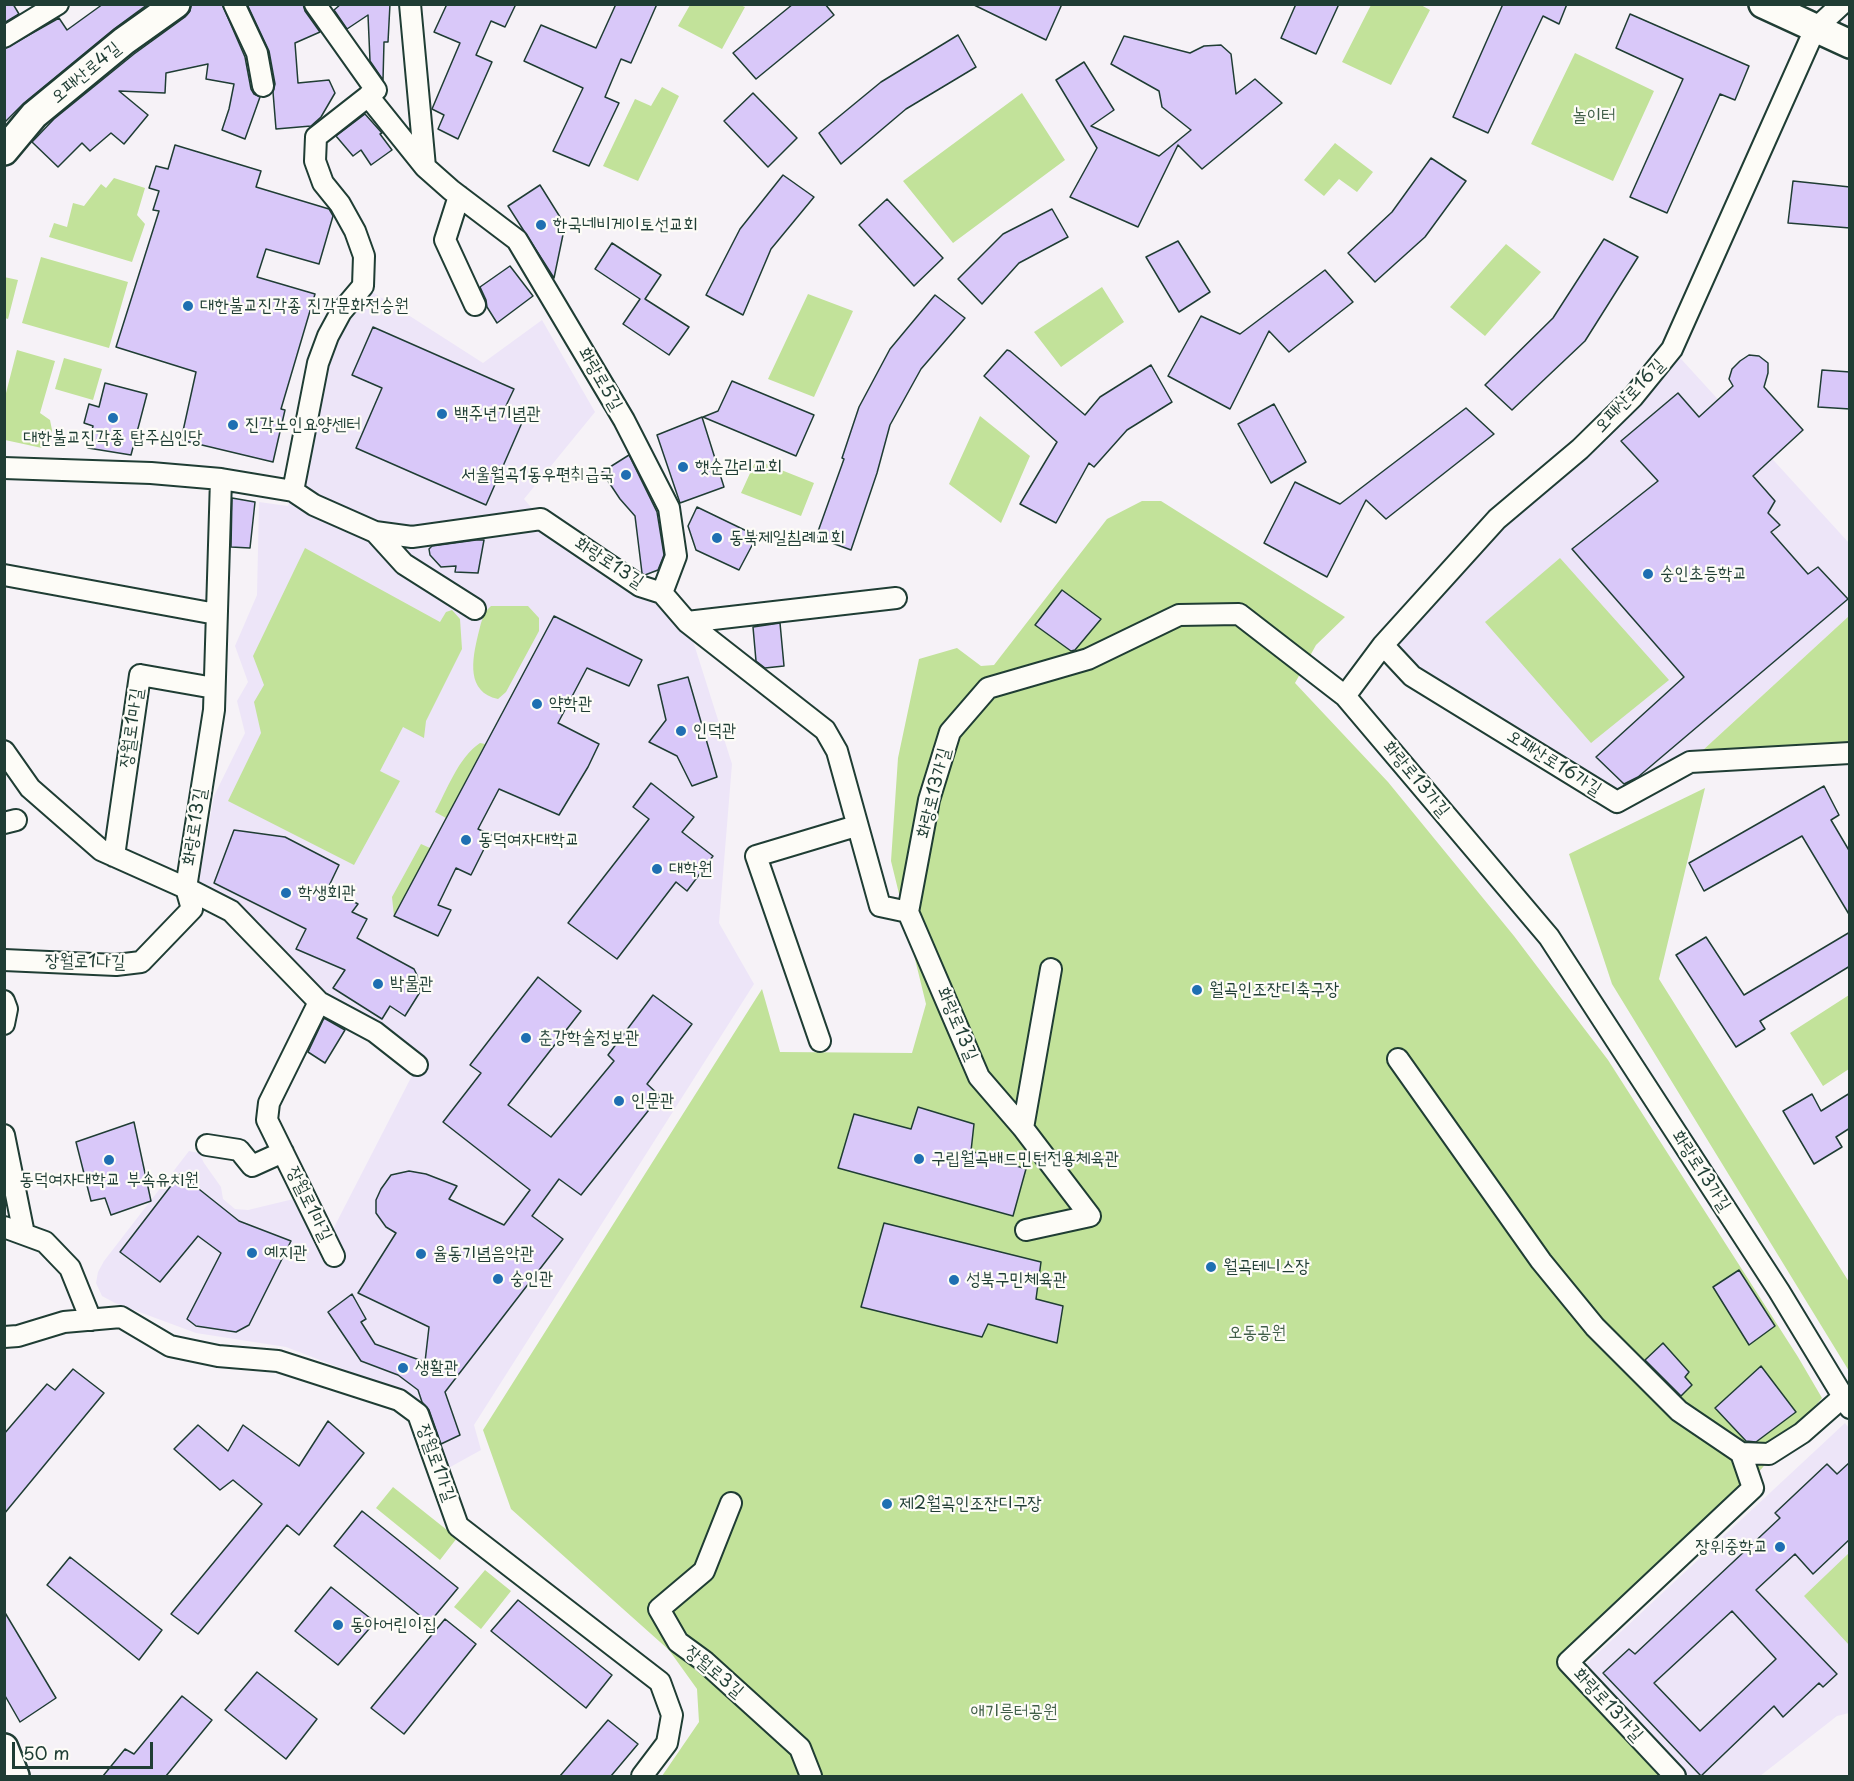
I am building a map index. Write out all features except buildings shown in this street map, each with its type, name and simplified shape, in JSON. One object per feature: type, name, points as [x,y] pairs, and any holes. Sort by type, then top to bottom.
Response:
[{"type":"street","points":[[4,37],[58,4]]},
{"type":"street","name":"오패산로4길","points":[[4,151],[34,115],[124,41],[176,4]]},
{"type":"street","points":[[234,4],[257,53],[263,86]]},
{"type":"street","points":[[293,491],[318,363],[328,336],[341,312],[363,286],[364,256],[355,231],[340,204],[323,183],[315,161],[316,137],[376,90],[315,4]]},
{"type":"street","points":[[410,4],[425,167]]},
{"type":"street","points":[[1763,4],[1850,44]]},
{"type":"street","points":[[1815,29],[1842,4]]},
{"type":"street","name":"오패산로16길","points":[[1345,696],[1383,645],[1497,519],[1588,441],[1633,398],[1672,349],[1815,29]]},
{"type":"street","points":[[368,96],[425,167]]},
{"type":"street","name":"화랑로5길","points":[[425,167],[517,240],[624,420],[669,508],[676,556],[662,593]]},
{"type":"street","points":[[459,195],[445,240],[475,305]]},
{"type":"street","name":"화랑로13길","points":[[4,468],[151,473],[220,479],[293,491],[314,505],[375,532],[412,537],[541,519],[640,586],[662,593],[687,622],[825,730],[837,751],[880,906],[908,912],[979,1077],[1023,1128],[1090,1216],[1026,1230]]},
{"type":"street","name":"화랑로13길","points":[[186,888],[214,710],[220,479]]},
{"type":"street","points":[[375,532],[404,564],[475,609]]},
{"type":"street","points":[[404,564],[412,537]]},
{"type":"street","points":[[4,575],[216,614]]},
{"type":"street","points":[[687,622],[896,598]]},
{"type":"street","name":"화랑로13가길","points":[[908,912],[930,800],[950,732],[988,688],[1088,659],[1179,615],[1239,614],[1345,696],[1549,937],[1773,1282],[1846,1402],[1769,1454],[1741,1453],[1753,1488],[1568,1662],[1675,1776]]},
{"type":"street","name":"오패산로16가길","points":[[1383,645],[1412,676],[1617,802],[1690,762],[1850,753]]},
{"type":"street","name":"장월로1마길","points":[[114,856],[140,675],[214,688]]},
{"type":"street","points":[[4,751],[30,788],[101,850],[231,911],[319,1002],[375,1032],[417,1065]]},
{"type":"street","points":[[820,1041],[756,856],[856,826]]},
{"type":"street","name":"장월로1나길","points":[[4,960],[116,965],[141,962],[192,909],[186,888]]},
{"type":"street","points":[[1023,1128],[1051,969]]},
{"type":"street","points":[[4,1001],[7,1009],[4,1024]]},
{"type":"street","name":"장월로1마길","points":[[319,1002],[269,1103],[267,1120],[334,1256]]},
{"type":"street","points":[[1398,1059],[1541,1260],[1595,1327],[1679,1411],[1741,1453]]},
{"type":"street","points":[[4,1135],[24,1234]]},
{"type":"street","name":"장월로1마길","points":[[207,1145],[239,1150],[252,1166],[283,1152]]},
{"type":"street","points":[[4,1227],[45,1242],[70,1268],[91,1320]]},
{"type":"street","name":"장월로1가길","points":[[4,1337],[18,1336],[64,1322],[121,1317],[170,1346],[218,1356],[278,1361],[399,1400],[418,1414],[458,1526],[660,1682],[672,1715],[667,1743],[642,1776]]},
{"type":"street","name":"장월로3길","points":[[731,1503],[704,1571],[659,1609],[678,1642],[704,1661],[800,1748],[811,1776]]},
{"type":"street","points":[[4,1748],[15,1776]]},
{"type":"shaded area","name":"동덕여자대학교","points":[[363,286],[483,363],[542,320],[595,412],[524,499],[541,519],[687,622],[732,764],[719,923],[754,984],[474,1425],[481,1450],[443,1471],[403,1392],[286,1347],[196,1333],[115,1303],[102,1296],[96,1283],[98,1272],[104,1261],[189,1151],[199,1153],[221,1187],[223,1199],[235,1209],[248,1210],[306,1196],[327,1241],[419,1062],[326,997],[237,903],[198,884],[214,796],[245,733],[237,701],[248,682],[235,646],[257,595],[259,502],[288,506],[293,491],[318,363]]},
{"type":"shaded area","name":"숭인초등학교","points":[[1672,349],[1849,543],[1849,616],[1690,762],[1617,802],[1383,645]]},
{"type":"shaded area","name":"장위중학교","points":[[1845,1423],[1849,1428],[1849,1713],[1837,1716],[1760,1776],[1685,1776],[1583,1667]]},
{"type":"green space","points":[[690,5],[740,5],[745,7],[722,49],[678,26]]},
{"type":"green space","points":[[1371,5],[1421,5],[1430,10],[1391,85],[1342,62]]},
{"type":"green space","name":"놀이터","points":[[1575,53],[1654,91],[1613,181],[1531,144]]},
{"type":"green space","points":[[662,87],[679,96],[638,181],[603,166],[635,99],[651,106]]},
{"type":"green space","points":[[1022,93],[1065,160],[953,243],[903,181]]},
{"type":"green space","points":[[1335,143],[1373,172],[1357,192],[1339,179],[1324,196],[1304,180]]},
{"type":"green space","points":[[114,178],[145,188],[137,215],[145,224],[132,262],[49,237],[54,223],[67,227],[73,203],[84,206],[101,184],[106,188]]},
{"type":"green space","points":[[1506,244],[1541,272],[1485,336],[1450,307]]},
{"type":"green space","points":[[41,257],[128,282],[109,348],[22,323]]},
{"type":"green space","points":[[4,277],[18,280],[8,319],[5,318]]},
{"type":"green space","points":[[1102,287],[1124,322],[1061,367],[1034,332]]},
{"type":"green space","points":[[808,294],[853,311],[814,397],[768,379]]},
{"type":"green space","points":[[17,350],[55,361],[40,413],[50,420],[52,430],[47,445],[42,448],[5,440],[5,397]]},
{"type":"green space","points":[[64,358],[102,369],[93,400],[55,389]]},
{"type":"green space","points":[[980,416],[1030,456],[1001,523],[949,484]]},
{"type":"green space","points":[[756,460],[814,483],[801,516],[741,493]]},
{"type":"green space","name":"오동공원","points":[[1142,501],[1161,501],[1345,617],[1316,645],[1295,683],[1388,782],[1514,936],[1608,1060],[1822,1398],[1757,1474],[1561,1662],[1669,1776],[662,1776],[699,1722],[697,1689],[669,1650],[511,1509],[483,1430],[762,989],[780,1052],[912,1053],[926,1004],[891,861],[898,758],[919,659],[957,648],[981,666],[994,665],[1107,519]]},
{"type":"green space","points":[[305,548],[440,622],[446,612],[452,610],[460,619],[462,649],[426,721],[424,738],[403,727],[380,771],[400,781],[354,865],[228,801],[261,733],[254,702],[264,685],[253,656]]},
{"type":"green space","points":[[1560,558],[1669,680],[1591,743],[1485,622]]},
{"type":"green space","points":[[491,606],[528,606],[539,618],[539,631],[506,692],[498,699],[481,690],[476,682],[473,664],[480,627]]},
{"type":"green space","points":[[1849,616],[1849,753],[1690,762]]},
{"type":"green space","points":[[480,743],[485,744],[446,818],[435,812],[459,766],[472,749]]},
{"type":"green space","points":[[1705,788],[1659,979],[1849,1282],[1849,1371],[1612,984],[1569,854]]},
{"type":"green space","points":[[421,844],[430,848],[394,916],[392,897]]},
{"type":"green space","points":[[1849,995],[1849,1069],[1823,1086],[1790,1033]]},
{"type":"green space","points":[[393,1487],[457,1538],[440,1560],[376,1508]]},
{"type":"green space","points":[[1849,1553],[1849,1645],[1804,1596]]},
{"type":"green space","points":[[485,1570],[511,1591],[481,1629],[454,1607]]},
{"type":"place","name":"한국네비게이토선교회","points":[[541,225]]},
{"type":"place","name":"대한불교진각종 진각문화전승원","points":[[188,306]]},
{"type":"place","name":"백주년기념관","points":[[442,414]]},
{"type":"place","name":"대한불교진각종 탑주심인당","points":[[113,418]]},
{"type":"place","name":"진각노인요양센터","points":[[233,425]]},
{"type":"place","name":"햇순감리교회","points":[[683,467]]},
{"type":"place","name":"서울월곡1동우편취급국","points":[[626,475]]},
{"type":"place","name":"동북제일침례교회","points":[[717,538]]},
{"type":"place","name":"숭인초등학교","points":[[1648,574]]},
{"type":"place","name":"약학관","points":[[537,704]]},
{"type":"place","name":"인덕관","points":[[681,731]]},
{"type":"place","name":"동덕여자대학교","points":[[466,840]]},
{"type":"place","name":"대학원","points":[[657,869]]},
{"type":"place","name":"학생회관","points":[[286,893]]},
{"type":"place","name":"박물관","points":[[378,984]]},
{"type":"place","name":"월곡인조잔디축구장","points":[[1197,990]]},
{"type":"place","name":"춘강학술정보관","points":[[526,1038]]},
{"type":"place","name":"인문관","points":[[619,1101]]},
{"type":"place","name":"구립월곡배드민턴전용체육관","points":[[919,1159]]},
{"type":"place","name":"동덕여자대학교 부속유치원","points":[[109,1160]]},
{"type":"place","name":"예지관","points":[[252,1253]]},
{"type":"place","name":"율동기념음악관","points":[[421,1254]]},
{"type":"place","name":"월곡테니스장","points":[[1211,1267]]},
{"type":"place","name":"숭인관","points":[[498,1279]]},
{"type":"place","name":"성북구민체육관","points":[[954,1280]]},
{"type":"place","name":"생활관","points":[[403,1368]]},
{"type":"place","name":"제2월곡인조잔디구장","points":[[887,1504]]},
{"type":"place","name":"장위중학교","points":[[1780,1547]]},
{"type":"place","name":"동아어린이집","points":[[338,1625]]},
{"type":"park label","name":"애기릉터공원","points":[[1014,1712]]}]
